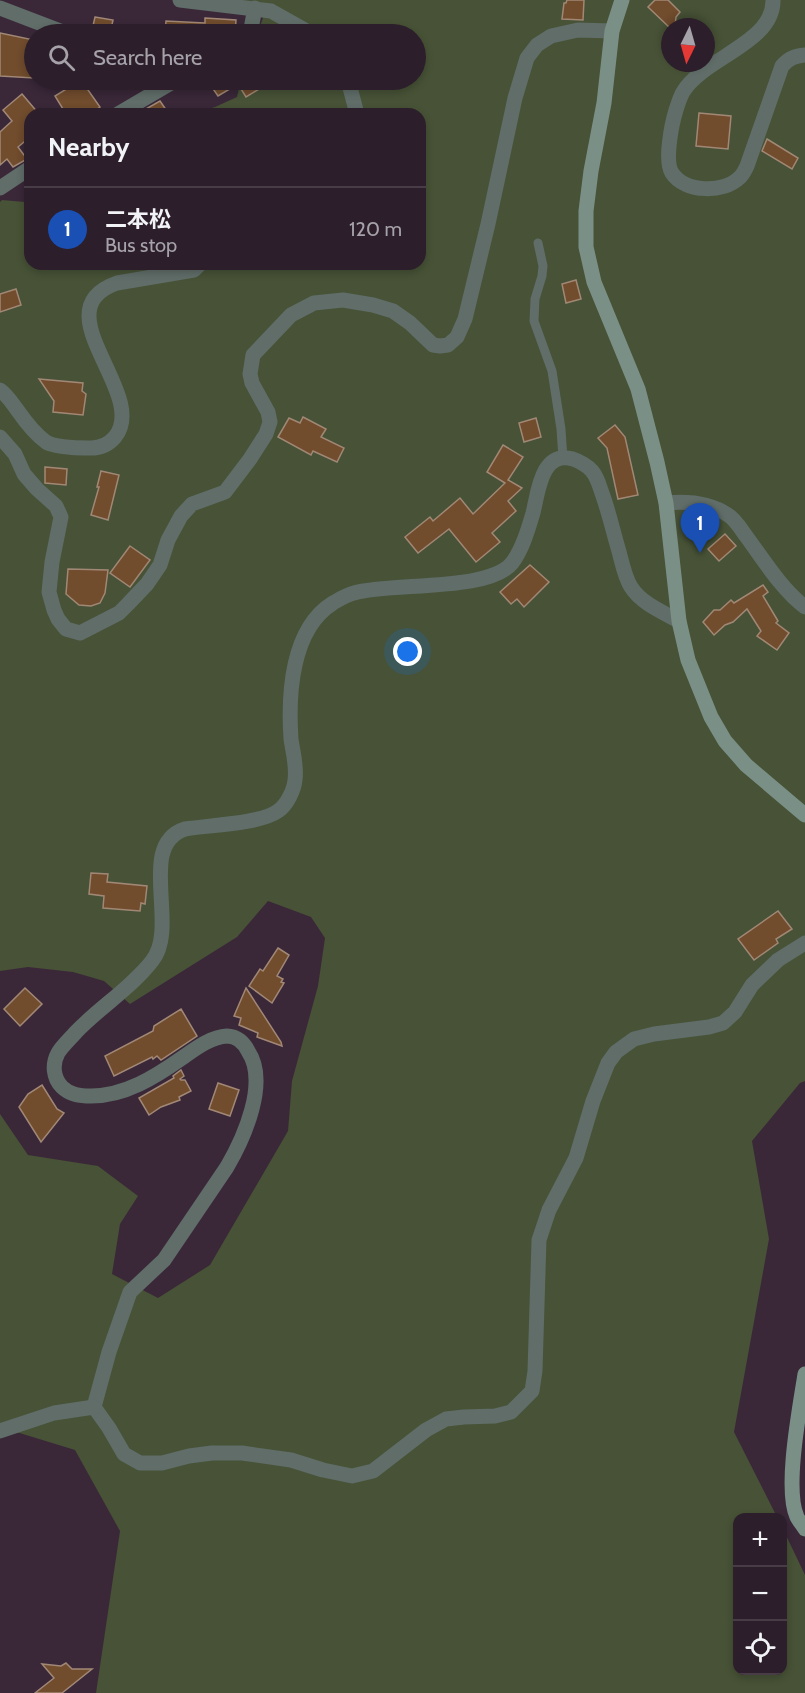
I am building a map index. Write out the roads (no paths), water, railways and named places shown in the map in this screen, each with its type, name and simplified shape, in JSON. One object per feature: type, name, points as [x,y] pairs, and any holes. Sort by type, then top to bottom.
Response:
[{"type":"street","points":[[180,0],[271,11],[294,24]]},
{"type":"street","points":[[622,0],[612,31],[604,104],[591,171],[586,211],[586,247],[594,282],[638,388],[666,503],[679,621],[688,660],[711,717],[725,741],[746,765],[805,815]]},
{"type":"street","points":[[773,0],[772,16],[760,31],[696,76],[683,92],[676,108],[671,130],[669,160],[672,173],[683,182],[705,189],[719,188],[741,177],[747,166],[782,66],[795,56],[805,55]]},
{"type":"street","points":[[0,8],[42,24]]},
{"type":"street","points":[[252,24],[255,8]]},
{"type":"street","points":[[0,437],[15,454],[24,474],[56,506],[61,517],[52,562],[50,592],[58,619],[66,629],[80,633],[119,613],[147,584],[160,565],[168,540],[181,516],[192,504],[225,492],[266,434],[270,422],[268,412],[252,383],[250,366],[253,355],[291,315],[314,303],[343,300],[393,311],[410,323],[433,345],[448,345],[457,337],[465,319],[515,98],[527,58],[537,45],[551,36],[578,30],[612,31]]},
{"type":"street","points":[[128,108],[159,90]]},
{"type":"street","points":[[351,90],[355,108]]},
{"type":"street","points":[[0,188],[24,172]]},
{"type":"street","points":[[0,390],[48,443],[74,448],[96,448],[108,444],[122,427],[123,412],[92,333],[89,316],[92,300],[106,287],[117,283],[194,270]]},
{"type":"street","points":[[94,1407],[115,1333],[130,1292],[164,1260],[236,1151],[249,1117],[255,1094],[256,1076],[251,1054],[244,1043],[234,1037],[226,1036],[200,1046],[146,1082],[98,1096],[68,1092],[58,1082],[54,1072],[54,1061],[58,1053],[84,1024],[139,976],[158,953],[163,923],[161,861],[163,850],[171,836],[185,829],[262,819],[278,811],[288,799],[295,783],[296,772],[291,739],[290,704],[295,665],[300,645],[321,613],[330,604],[355,592],[460,582],[499,574],[511,564],[524,541],[533,513],[538,486],[544,472],[553,462],[573,459],[589,468],[597,479],[631,588],[651,606],[679,621]]},
{"type":"street","points":[[666,503],[683,501],[708,506],[729,515],[784,586],[805,607]]},
{"type":"street","points":[[94,1407],[124,1454],[141,1463],[162,1463],[212,1453],[242,1453],[291,1460],[352,1476],[373,1471],[426,1430],[447,1419],[495,1416],[511,1412],[532,1391],[535,1371],[539,1240],[549,1210],[576,1158],[593,1101],[608,1063],[616,1052],[634,1039],[723,1023],[735,1012],[752,985],[778,960],[805,944]]},
{"type":"street","points":[[805,1374],[792,1466],[793,1499],[797,1516],[805,1529]]},
{"type":"street","points":[[0,1431],[54,1413],[94,1407]]},
{"type":"lane","points":[[538,243],[543,266],[535,299],[534,321],[552,371],[563,459]]},
{"type":"place","name":"二本松","points":[[700,553]]}]
